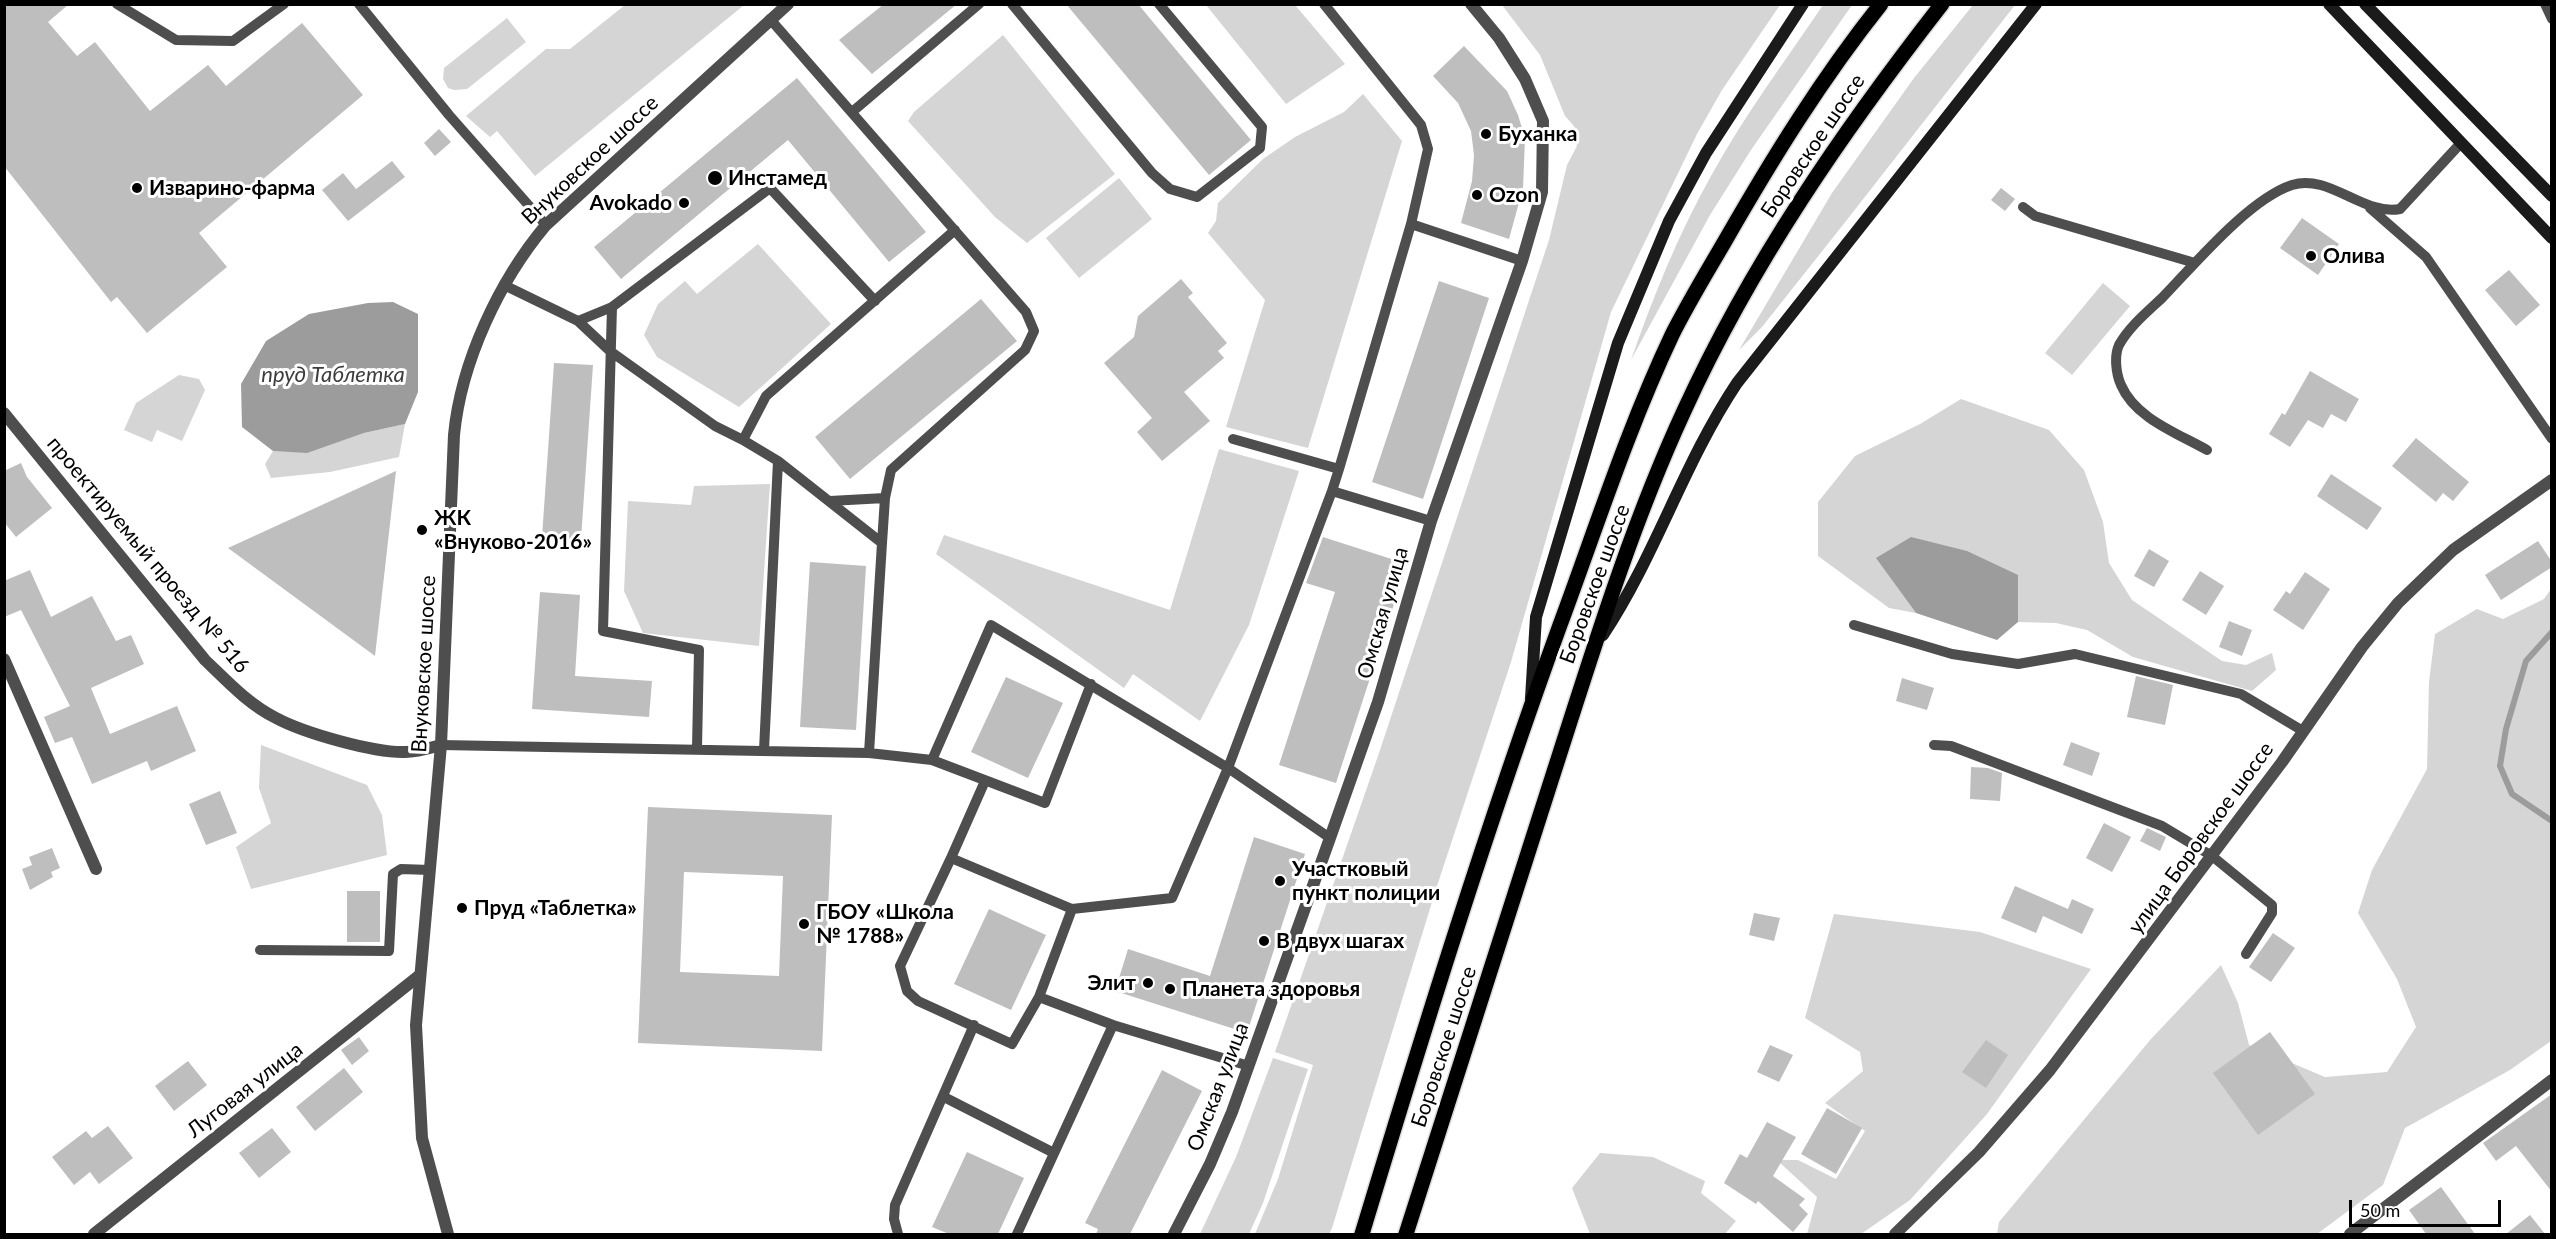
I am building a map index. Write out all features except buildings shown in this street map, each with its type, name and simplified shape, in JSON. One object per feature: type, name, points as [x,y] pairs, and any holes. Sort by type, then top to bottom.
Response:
[{"type":"main road","points":[[1531,705],[1536,617],[1618,343],[1669,220],[1706,153],[1803,4]]},
{"type":"main road","name":"Боровское шоссе","points":[[1362,1234],[1440,976],[1531,705],[1631,431],[1674,332],[1783,142],[1881,4]]},
{"type":"main road","name":"Боровское шоссе","points":[[1407,1234],[1593,648],[1641,514],[1683,411],[1751,282],[1786,223],[1868,100],[1942,4]]},
{"type":"main road","points":[[1593,648],[1637,579],[1681,481],[1737,383],[2036,4]]},
{"type":"main road","points":[[2329,4],[2552,238]]},
{"type":"main road","points":[[2365,4],[2552,196]]},
{"type":"street","name":"Внуковское шоссе","points":[[448,1234],[422,1138],[416,1025],[441,745],[456,412],[472,356],[506,286],[533,240],[546,225],[788,4]]},
{"type":"street","name":"Омская улица","points":[[1174,1234],[1210,1164],[1249,1066],[1330,838],[1378,702],[1431,520],[1522,261],[1542,192],[1543,121],[1525,79],[1499,38],[1471,4]]},
{"type":"street","name":"проектируемый проезд № 516","points":[[4,413],[205,660],[241,696],[275,718],[307,731],[374,748],[405,753],[441,745]]},
{"type":"street","name":"улица Боровское шоссе","points":[[1895,1234],[1979,1152],[2050,1070],[2212,856],[2362,647],[2417,584],[2453,550],[2552,480]]},
{"type":"street","points":[[4,659],[96,869]]},
{"type":"street","name":"Луговая улица","points":[[94,1234],[420,975]]},
{"type":"street","points":[[2350,1234],[2552,1080]]},
{"type":"lane","points":[[117,4],[176,40],[233,41],[284,4]]},
{"type":"lane","points":[[359,4],[449,115],[546,225]]},
{"type":"lane","points":[[852,112],[979,4]]},
{"type":"lane","points":[[1012,4],[1152,173],[1170,189],[1197,197],[1260,148],[1262,127],[1159,4]]},
{"type":"lane","points":[[951,858],[1072,909],[1172,898],[1228,768],[1332,490],[1411,224],[1428,149],[1421,124],[1324,4]]},
{"type":"lane","points":[[2545,4],[2552,19]]},
{"type":"lane","points":[[770,19],[1026,312],[1034,331],[1026,351],[891,470],[885,498],[869,753]]},
{"type":"lane","points":[[2207,450],[2143,413],[2130,402],[2120,384],[2116,369],[2118,348],[2123,339],[2195,263],[2256,205],[2294,184],[2314,184],[2365,204],[2390,211],[2400,209],[2460,144]]},
{"type":"lane","points":[[578,321],[612,307],[770,188],[875,301]]},
{"type":"lane","points":[[2365,204],[2426,257],[2552,439]]},
{"type":"lane","points":[[2023,207],[2035,216],[2195,263]]},
{"type":"lane","points":[[1411,224],[1522,261]]},
{"type":"lane","points":[[743,440],[766,396],[955,230]]},
{"type":"lane","points":[[506,286],[578,321],[610,351],[715,426],[778,461],[882,543]]},
{"type":"lane","points":[[612,307],[603,631],[699,651],[697,748]]},
{"type":"lane","points":[[1233,439],[1339,469]]},
{"type":"lane","points":[[764,750],[778,461]]},
{"type":"lane","points":[[1332,490],[1431,520]]},
{"type":"lane","points":[[830,501],[885,498]]},
{"type":"lane","points":[[932,760],[991,625],[1228,768],[1330,838]]},
{"type":"lane","points":[[1854,625],[1952,654],[2018,664],[2075,654],[2241,694],[2303,731]]},
{"type":"lane","points":[[441,745],[869,753],[932,760],[1045,803],[1091,684]]},
{"type":"lane","points":[[1934,746],[1951,746],[2162,826],[2212,856],[2272,905],[2272,913],[2246,954]]},
{"type":"lane","points":[[984,781],[900,966],[907,991],[918,1001],[1012,1044],[1039,997],[1072,909]]},
{"type":"lane","points":[[260,950],[389,951],[393,874],[401,869],[430,870]]},
{"type":"lane","points":[[1039,997],[1113,1024],[1249,1066]]},
{"type":"lane","points":[[1020,1233],[1113,1024]]},
{"type":"lane","points":[[898,1234],[894,1220],[895,1205],[945,1097],[974,1025]]},
{"type":"lane","points":[[945,1097],[1054,1154]]},
{"type":"shaded area","points":[[625,5],[744,5],[535,176],[497,131],[490,137],[466,116],[546,49],[570,49]]},
{"type":"shaded area","points":[[1206,5],[1295,5],[1345,64],[1286,104]]},
{"type":"shaded area","points":[[1502,5],[1780,5],[1722,90],[1697,134],[1611,312],[1511,662],[1436,889],[1332,1228],[1329,1234],[1255,1234],[1278,1179],[1313,1065],[1275,1052],[1378,756],[1549,240],[1567,165],[1577,146],[1574,126],[1565,116],[1540,55]]},
{"type":"shaded area","points":[[1823,5],[1852,5],[1751,150],[1710,215],[1631,360],[1667,266],[1711,176],[1751,110]]},
{"type":"shaded area","points":[[1973,5],[2015,5],[1762,327],[1739,350],[1832,193],[1914,78]]},
{"type":"shaded area","points":[[507,18],[526,42],[467,89],[448,88],[443,79],[444,68]]},
{"type":"shaded area","points":[[1003,35],[1115,174],[1027,243],[995,217],[908,121],[914,112]]},
{"type":"shaded area","points":[[1363,94],[1402,141],[1308,448],[1226,427],[1265,300],[1208,233],[1216,221],[1218,203],[1263,159],[1295,137],[1344,112]]},
{"type":"shaded area","points":[[1119,178],[1152,219],[1079,278],[1046,238]]},
{"type":"shaded area","points":[[758,244],[831,324],[739,407],[657,357],[644,335],[658,304],[685,281],[697,294]]},
{"type":"shaded area","points":[[2103,283],[2130,306],[2072,375],[2045,353]]},
{"type":"shaded area","points":[[179,375],[199,379],[205,390],[182,441],[157,430],[152,442],[124,430],[136,403]]},
{"type":"shaded area","points":[[1961,399],[2049,430],[2084,470],[2103,522],[2109,563],[2132,600],[2222,661],[2246,665],[2272,653],[2276,670],[2252,691],[2133,657],[2087,630],[2056,623],[2018,622],[2018,575],[1877,558],[1916,613],[1889,608],[1818,556],[1818,502],[1855,456],[1920,424]]},
{"type":"shaded area","points":[[405,424],[399,457],[330,472],[271,478],[265,464],[273,451],[307,452],[364,433]]},
{"type":"shaded area","points":[[1219,449],[1299,471],[1249,625],[1200,721],[1133,674],[1124,688],[936,554],[944,535],[1170,610]]},
{"type":"shaded area","points":[[770,484],[759,646],[643,633],[624,591],[628,501],[691,505],[694,486]]},
{"type":"shaded area","points":[[2551,589],[2551,1041],[2510,1070],[2405,1128],[2383,1185],[2317,1234],[1997,1234],[1999,1222],[2151,1039],[2221,965],[2238,1003],[2249,1045],[2325,1077],[2387,1072],[2416,1027],[2397,979],[2358,913],[2372,870],[2427,769],[2429,682],[2435,634],[2477,609],[2503,619],[2544,599]]},
{"type":"shaded area","points":[[261,745],[367,785],[382,815],[387,855],[251,889],[236,847],[271,823],[259,788]]},
{"type":"shaded area","points":[[1834,914],[1980,932],[2091,969],[1987,1114],[1910,1200],[1861,1234],[1807,1234],[1817,1197],[1777,1160],[1798,1160],[1836,1179],[1865,1131],[1825,1103],[1863,1071],[1860,1052],[1805,1018]]},
{"type":"shaded area","points":[[1273,1058],[1308,1069],[1263,1203],[1249,1234],[1200,1234],[1236,1157]]},
{"type":"shaded area","points":[[1600,1153],[1653,1157],[1705,1181],[1701,1193],[1736,1221],[1725,1234],[1590,1234],[1572,1188]]},
{"type":"water","name":"пруд Таблетка","points":[[393,302],[418,314],[418,392],[405,424],[364,433],[307,453],[273,451],[242,427],[241,384],[266,341],[309,314],[368,303]]},
{"type":"water","points":[[1911,537],[1967,551],[2018,575],[2018,622],[1997,640],[1916,613],[1876,558]]},
{"type":"waterway","points":[[2552,632],[2526,661],[2506,729],[2500,766],[2512,794],[2552,821]]},
{"type":"place","name":"Буханка","points":[[1486,134]]},
{"type":"place","name":"Инстамед","points":[[715,178]]},
{"type":"place","name":"Изварино-фарма","points":[[137,188]]},
{"type":"place","name":"Ozon","points":[[1477,195]]},
{"type":"place","name":"Avokado","points":[[684,203]]},
{"type":"place","name":"Олива","points":[[2311,256]]},
{"type":"place","name":"ЖК «Внуково-2016»","points":[[422,530]]},
{"type":"place","name":"Участковый пункт полиции","points":[[1280,881]]},
{"type":"place","name":"Пруд «Таблетка»","points":[[462,908]]},
{"type":"place","name":"ГБОУ «Школа № 1788»","points":[[804,924]]},
{"type":"place","name":"В двух шагах","points":[[1264,941]]},
{"type":"place","name":"Элит","points":[[1148,983]]},
{"type":"place","name":"Планета здоровья","points":[[1170,989]]}]
